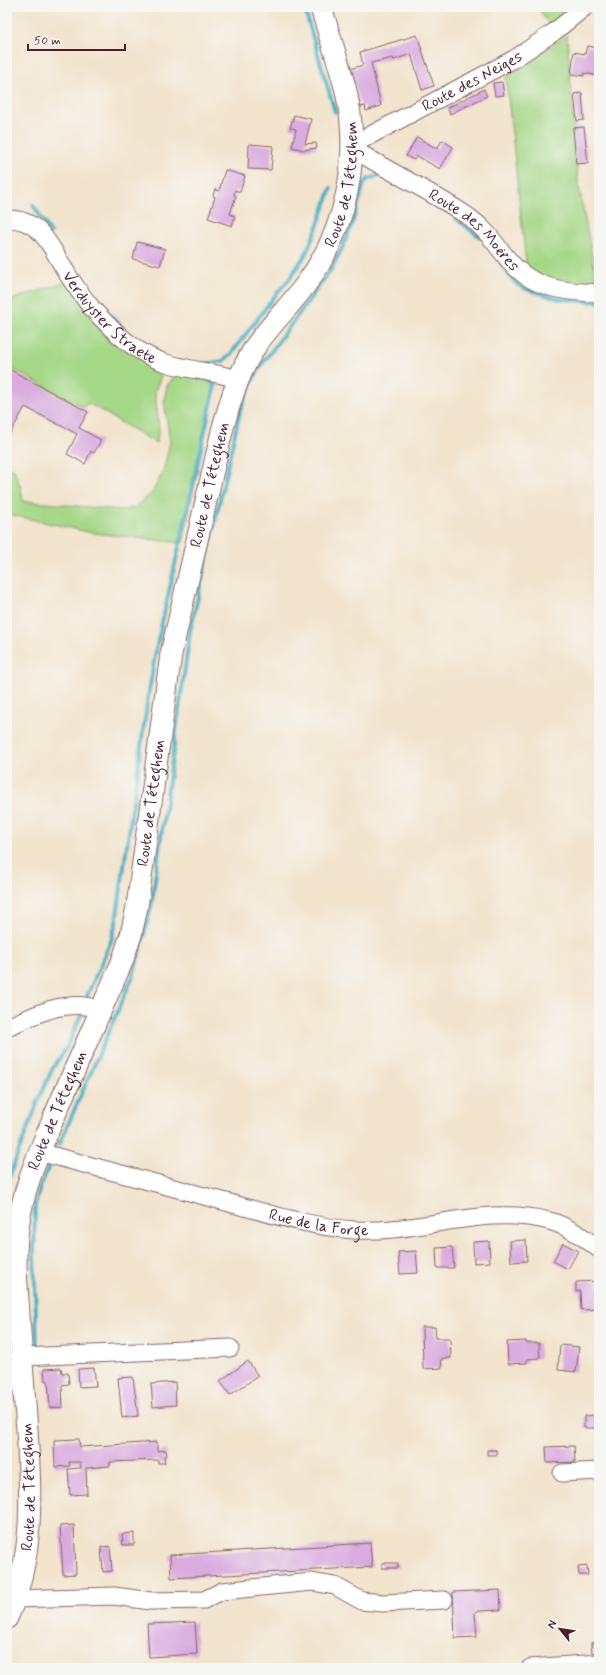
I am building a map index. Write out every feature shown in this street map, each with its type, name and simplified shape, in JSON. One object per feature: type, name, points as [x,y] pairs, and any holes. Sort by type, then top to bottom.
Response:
[{"type":"main road","name":"Route de Téteghem","points":[[11,1609],[26,1555],[31,1512],[16,1272],[18,1229],[25,1191],[39,1152],[126,952],[135,919],[173,642],[231,395],[254,349],[306,284],[329,247],[345,204],[351,172],[352,148],[350,119],[346,92],[321,7]]},
{"type":"street","name":"Route des Neiges","points":[[352,148],[510,61],[546,38],[585,7]]},
{"type":"street","name":"Route des Moëres","points":[[352,148],[472,220],[488,233],[516,268],[533,280],[561,290],[599,293]]},
{"type":"street","name":"Verduyster Straete","points":[[7,219],[24,221],[40,232],[68,276],[91,307],[114,331],[137,349],[167,364],[238,379]]},
{"type":"street","points":[[7,1027],[57,1007],[66,1005],[81,1005],[101,1010]]},
{"type":"street","name":"Rue de la Forge","points":[[39,1152],[252,1209],[330,1227],[352,1230],[381,1230],[482,1218],[523,1217],[546,1220],[560,1225],[578,1234],[599,1249]]},
{"type":"street","points":[[22,1357],[230,1348]]},
{"type":"street","points":[[562,1473],[599,1471]]},
{"type":"street","points":[[11,1609],[114,1596],[151,1601],[204,1600],[222,1591],[312,1582],[335,1586],[362,1601],[384,1603],[444,1600]]},
{"type":"street","points":[[530,1668],[599,1663]]},
{"type":"green space","points":[[537,7],[573,7],[550,26]]},
{"type":"green space","points":[[567,35],[578,182],[598,288],[561,284],[527,272],[506,78]]},
{"type":"green space","points":[[67,282],[157,365],[161,376],[155,391],[159,430],[156,443],[88,403],[84,408],[7,366],[7,301]]},
{"type":"green space","points":[[194,373],[215,386],[183,543],[93,533],[7,514],[7,469],[14,469],[21,489],[23,501],[121,510],[134,508],[152,493],[163,472],[170,442],[164,401],[167,386],[176,374]]},
{"type":"building","points":[[417,35],[434,86],[422,90],[411,54],[394,60],[393,58],[371,63],[381,106],[366,111],[365,106],[361,107],[350,69],[363,65],[360,52]]},
{"type":"building","points":[[587,46],[599,48],[599,76],[584,73],[584,76],[571,74],[574,52],[585,54]]},
{"type":"building","points":[[502,82],[504,95],[495,96],[493,83]]},
{"type":"building","points":[[484,89],[487,96],[450,114],[447,108]]},
{"type":"building","points":[[582,93],[584,120],[577,121],[574,94]]},
{"type":"building","points":[[294,115],[311,119],[305,144],[316,143],[317,148],[303,150],[292,147],[296,129],[290,128]]},
{"type":"building","points":[[584,127],[588,163],[576,164],[573,128]]},
{"type":"building","points":[[417,137],[437,149],[442,140],[453,147],[440,169],[417,156],[414,160],[406,156]]},
{"type":"building","points":[[249,144],[273,146],[271,170],[248,169]]},
{"type":"building","points":[[225,170],[245,176],[240,192],[235,190],[234,195],[236,196],[230,214],[235,216],[232,226],[208,218],[215,197],[213,196],[215,189],[219,191]]},
{"type":"building","points":[[137,242],[165,249],[160,266],[133,259]]},
{"type":"building","points":[[7,368],[88,412],[79,428],[101,440],[94,453],[91,451],[85,464],[67,454],[77,434],[25,407],[7,439]]},
{"type":"building","points":[[526,1240],[527,1261],[511,1262],[510,1241]]},
{"type":"building","points":[[489,1241],[490,1262],[474,1263],[473,1242]]},
{"type":"building","points":[[563,1243],[578,1251],[568,1269],[553,1261]]},
{"type":"building","points":[[452,1247],[454,1268],[437,1268],[436,1248]]},
{"type":"building","points":[[416,1251],[418,1273],[400,1274],[398,1252]]},
{"type":"building","points":[[599,1281],[599,1309],[581,1310],[580,1291],[576,1292],[576,1282]]},
{"type":"building","points":[[422,1327],[435,1327],[436,1338],[450,1338],[451,1358],[441,1359],[442,1368],[423,1369]]},
{"type":"building","points":[[526,1341],[526,1343],[539,1343],[540,1358],[527,1359],[527,1363],[508,1364],[507,1342]]},
{"type":"building","points":[[560,1345],[579,1347],[576,1372],[558,1370]]},
{"type":"building","points":[[248,1361],[258,1376],[230,1395],[220,1381]]},
{"type":"building","points":[[61,1368],[62,1373],[68,1373],[69,1384],[62,1385],[63,1407],[50,1408],[48,1381],[45,1381],[44,1369]]},
{"type":"building","points":[[94,1368],[96,1386],[79,1387],[78,1369]]},
{"type":"building","points":[[133,1377],[138,1416],[122,1418],[118,1378]]},
{"type":"building","points":[[175,1382],[176,1405],[153,1407],[151,1384]]},
{"type":"building","points":[[599,1415],[599,1428],[584,1428],[584,1416]]},
{"type":"building","points":[[79,1439],[80,1447],[157,1442],[157,1451],[166,1450],[167,1456],[164,1456],[165,1463],[158,1463],[158,1460],[110,1462],[110,1466],[86,1468],[87,1494],[70,1495],[68,1469],[81,1468],[80,1462],[69,1462],[70,1466],[55,1467],[54,1440]]},
{"type":"building","points":[[574,1446],[575,1462],[547,1463],[546,1447]]},
{"type":"building","points":[[487,1450],[496,1450],[497,1455],[487,1455]]},
{"type":"building","points":[[74,1525],[76,1574],[63,1575],[60,1526]]},
{"type":"building","points":[[134,1533],[134,1545],[123,1545],[122,1534]]},
{"type":"building","points":[[370,1543],[372,1567],[171,1578],[170,1555]]},
{"type":"building","points":[[110,1546],[112,1571],[103,1572],[101,1547]]},
{"type":"building","points":[[382,1563],[398,1563],[398,1568],[382,1568]]},
{"type":"building","points":[[587,1566],[588,1575],[579,1575],[578,1567]]},
{"type":"building","points":[[500,1590],[501,1610],[477,1611],[475,1613],[477,1637],[455,1638],[453,1592]]},
{"type":"building","points":[[195,1622],[197,1654],[149,1657],[147,1624]]},
{"type":"building","points":[[599,1642],[599,1652],[592,1653],[591,1643]]},
{"type":"waterway","points":[[304,7],[335,112]]},
{"type":"waterway","points":[[59,1145],[133,976],[151,908],[190,632],[240,411],[252,382],[262,364],[330,271],[343,246],[353,221],[364,184],[368,179],[378,176],[389,178]]},
{"type":"waterway","points":[[205,364],[223,361],[230,355],[291,277],[305,255],[315,233],[331,188]]},
{"type":"waterway","points":[[33,205],[51,233]]},
{"type":"waterway","points":[[455,218],[481,238]]},
{"type":"waterway","points":[[501,264],[517,284],[526,289],[559,299],[599,302]]},
{"type":"waterway","points":[[104,309],[123,328]]},
{"type":"waterway","points":[[87,996],[111,941],[116,923],[148,697],[157,645],[215,386],[208,378]]},
{"type":"waterway","points":[[7,1182],[42,1091],[53,1068],[67,1047],[83,1011]]},
{"type":"waterway","points":[[37,1346],[34,1255],[35,1206],[40,1187],[49,1166]]},
{"type":"waterway","points":[[7,1484],[7,1521]]}]
